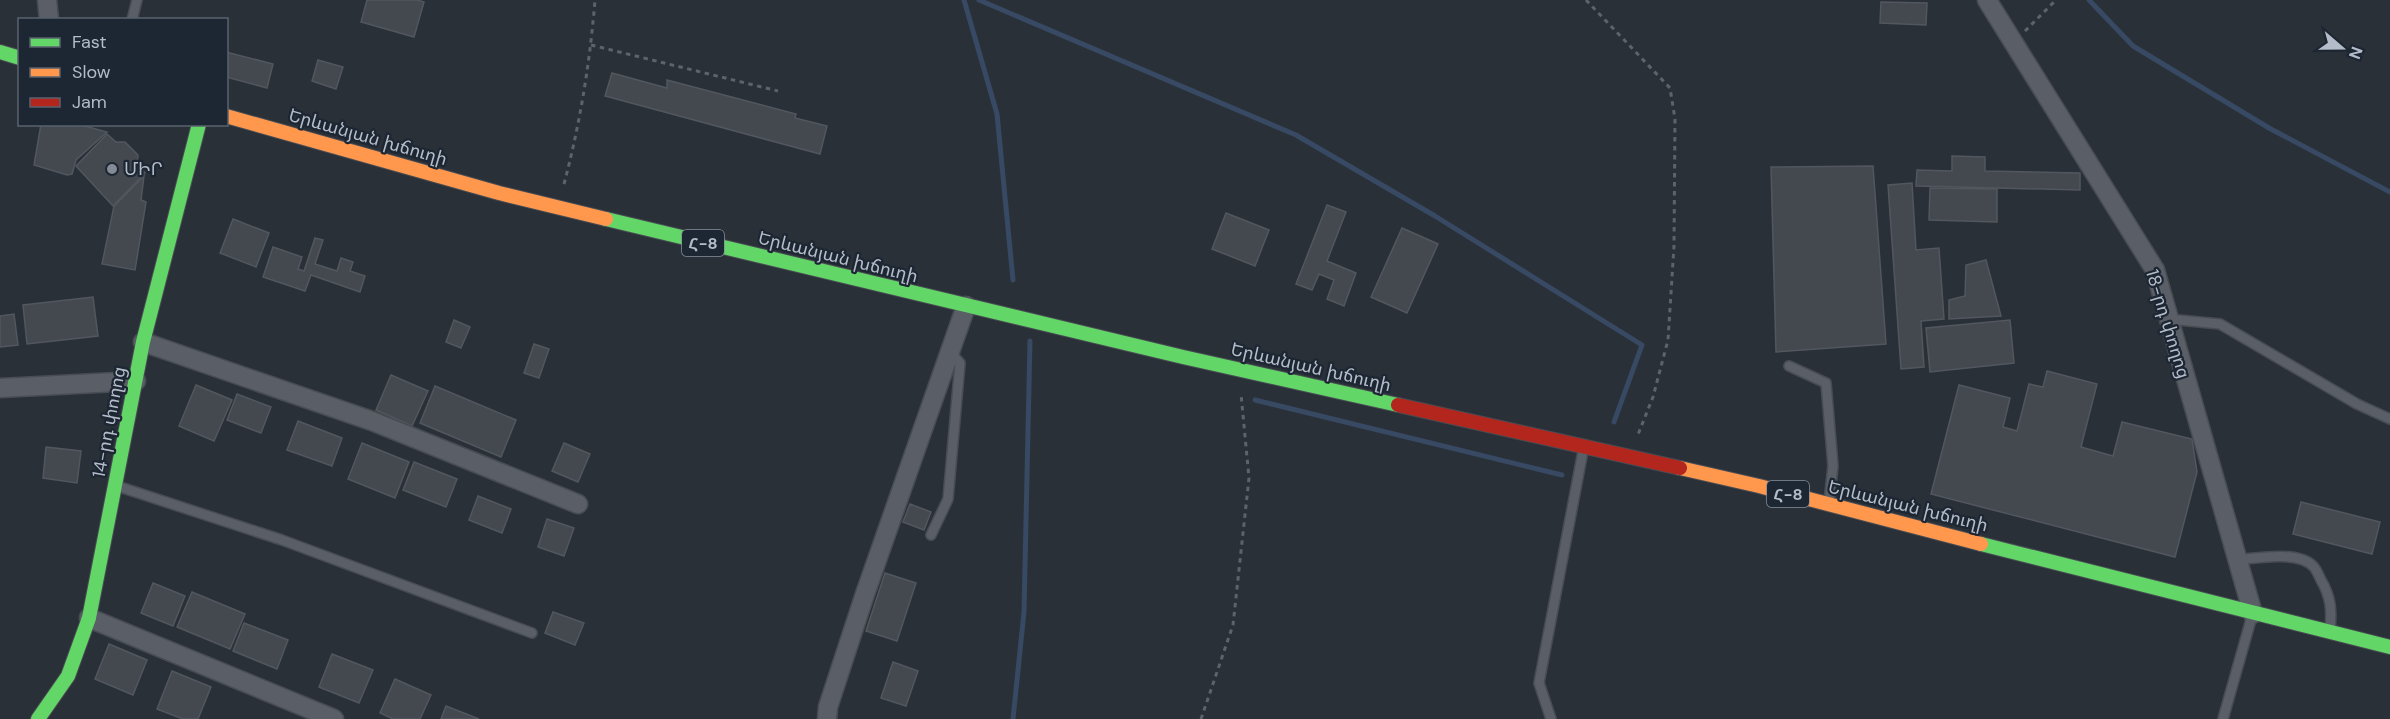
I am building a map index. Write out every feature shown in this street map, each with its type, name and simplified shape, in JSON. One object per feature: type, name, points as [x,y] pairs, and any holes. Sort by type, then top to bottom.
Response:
[{"type":"main road","points":[[0,52],[18,57]]},
{"type":"main road","name":"Երևանյան խճուղի","points":[[228,117],[500,193],[966,306],[1759,486],[2253,614],[2390,647]]},
{"type":"main road","name":"14-րդ փողոց","points":[[38,719],[68,676],[89,618],[143,342],[198,126]]},
{"type":"street","points":[[47,0],[49,18]]},
{"type":"street","name":"18-րդ փողոց","points":[[1987,0],[2155,270],[2253,614]]},
{"type":"street","points":[[827,719],[828,707],[865,594],[966,306]]},
{"type":"street","points":[[143,342],[372,421],[578,504]]},
{"type":"street","points":[[0,388],[136,381]]},
{"type":"street","points":[[89,618],[333,719]]},
{"type":"lane","points":[[132,18],[137,0]]},
{"type":"lane","points":[[2168,319],[2220,324],[2357,404],[2390,419]]},
{"type":"lane","points":[[930,535],[948,499],[960,363],[950,352]]},
{"type":"lane","points":[[1789,366],[1826,383],[1833,466],[1829,505]]},
{"type":"lane","points":[[1551,719],[1539,683],[1584,448]]},
{"type":"lane","points":[[115,485],[282,540],[532,633]]},
{"type":"lane","points":[[2236,560],[2280,556],[2299,559],[2313,566],[2325,587],[2332,608],[2330,633]]},
{"type":"lane","points":[[2223,719],[2253,614]]},
{"type":"path","points":[[558,206],[574,147],[591,45],[595,0]]},
{"type":"path","points":[[1586,0],[1670,88],[1675,119],[1674,246],[1668,340],[1653,397],[1628,458]]},
{"type":"path","points":[[2013,43],[2056,0]]},
{"type":"path","points":[[591,45],[778,91]]},
{"type":"path","points":[[1201,719],[1233,624],[1249,478],[1239,369]]},
{"type":"building","points":[[367,0],[424,2],[414,37],[361,22]]},
{"type":"building","points":[[1881,2],[1927,3],[1926,25],[1880,23]]},
{"type":"building","points":[[228,53],[273,64],[267,88],[228,78]]},
{"type":"building","points":[[318,60],[343,67],[336,89],[312,81]]},
{"type":"building","points":[[612,73],[667,88],[667,80],[796,114],[795,118],[827,126],[820,154],[605,96]]},
{"type":"building","points":[[41,126],[85,126],[107,132],[76,160],[72,174],[67,175],[34,165]]},
{"type":"building","points":[[107,134],[116,142],[125,142],[138,155],[137,164],[145,173],[113,206],[76,166]]},
{"type":"building","points":[[1952,156],[1985,157],[1985,171],[2080,173],[2080,190],[1916,186],[1917,170],[1952,171]]},
{"type":"building","points":[[1873,166],[1886,344],[1776,352],[1771,167]]},
{"type":"building","points":[[144,176],[141,200],[146,202],[135,270],[102,264],[114,206]]},
{"type":"building","points":[[1912,183],[1916,250],[1939,248],[1944,319],[1921,321],[1924,367],[1901,369],[1888,185]]},
{"type":"building","points":[[1930,188],[1997,189],[1997,222],[1929,220]]},
{"type":"building","points":[[1327,205],[1346,212],[1327,261],[1356,273],[1344,306],[1327,299],[1334,280],[1319,274],[1312,290],[1296,284]]},
{"type":"building","points":[[1226,213],[1269,230],[1255,266],[1212,249]]},
{"type":"building","points":[[233,219],[269,233],[256,267],[220,253]]},
{"type":"building","points":[[1402,228],[1438,244],[1407,313],[1371,297]]},
{"type":"building","points":[[315,238],[323,240],[315,264],[337,271],[341,258],[353,262],[350,271],[365,276],[360,292],[311,275],[305,291],[263,277],[273,247],[302,257],[298,269],[304,271]]},
{"type":"building","points":[[1986,260],[2001,316],[1949,319],[1949,300],[1965,296],[1966,265]]},
{"type":"building","points":[[93,297],[98,336],[27,344],[23,305]]},
{"type":"building","points":[[14,314],[18,345],[0,347],[0,316]]},
{"type":"building","points":[[454,320],[470,327],[461,348],[446,342]]},
{"type":"building","points":[[2010,320],[2014,363],[1930,372],[1926,328]]},
{"type":"building","points":[[534,344],[549,349],[539,378],[524,373]]},
{"type":"building","points":[[2047,371],[2097,384],[2081,447],[2113,456],[2122,422],[2192,439],[2197,472],[2175,557],[1931,494],[1959,385],[2010,398],[2003,427],[2017,431],[2029,384],[2043,387]]},
{"type":"building","points":[[391,375],[428,391],[412,426],[376,410]]},
{"type":"building","points":[[196,385],[232,400],[214,441],[179,426]]},
{"type":"building","points":[[435,386],[516,420],[501,457],[420,423]]},
{"type":"building","points":[[237,394],[271,407],[261,433],[227,420]]},
{"type":"building","points":[[298,421],[342,438],[332,466],[287,450]]},
{"type":"building","points":[[362,443],[409,462],[395,498],[348,479]]},
{"type":"building","points":[[564,443],[590,454],[578,482],[552,471]]},
{"type":"building","points":[[46,447],[81,451],[77,483],[43,478]]},
{"type":"building","points":[[414,462],[457,479],[446,507],[403,490]]},
{"type":"building","points":[[478,496],[511,509],[502,533],[469,520]]},
{"type":"building","points":[[2301,502],[2380,522],[2372,554],[2293,534]]},
{"type":"building","points":[[910,504],[931,512],[924,530],[903,522]]},
{"type":"building","points":[[547,519],[574,528],[564,556],[538,547]]},
{"type":"building","points":[[885,573],[916,583],[897,641],[866,631]]},
{"type":"building","points":[[153,583],[185,596],[173,626],[141,613]]},
{"type":"building","points":[[192,592],[245,614],[230,649],[177,627]]},
{"type":"building","points":[[553,612],[584,623],[575,645],[545,633]]},
{"type":"building","points":[[244,623],[288,640],[277,669],[233,651]]},
{"type":"building","points":[[109,644],[147,660],[133,695],[95,679]]},
{"type":"building","points":[[332,654],[373,670],[359,703],[319,687]]},
{"type":"building","points":[[893,662],[918,671],[906,706],[881,698]]},
{"type":"building","points":[[172,671],[211,687],[198,719],[183,719],[157,709]]},
{"type":"building","points":[[395,679],[431,695],[420,719],[393,719],[380,713]]},
{"type":"building","points":[[446,706],[479,719],[441,719]]},
{"type":"waterway","points":[[964,0],[997,114],[1013,280]]},
{"type":"waterway","points":[[979,0],[1296,135],[1435,216],[1642,345],[1614,422]]},
{"type":"waterway","points":[[2089,0],[2133,46],[2269,128],[2390,192]]},
{"type":"waterway","points":[[1013,719],[1024,612],[1030,341]]},
{"type":"waterway","points":[[1255,400],[1562,475]]},
{"type":"traffic: fast","points":[[0,52],[18,57]]},
{"type":"traffic: fast","points":[[38,719],[68,676],[89,618],[143,342],[198,126]]},
{"type":"traffic: fast","points":[[606,219],[1183,357],[1398,405]]},
{"type":"traffic: fast","points":[[1981,544],[2390,647]]},
{"type":"traffic: slow","points":[[228,117],[499,193],[606,219]]},
{"type":"traffic: slow","points":[[1680,468],[1759,486],[1981,544]]},
{"type":"traffic: jam","points":[[1398,405],[1680,468]]},
{"type":"place","name":"ՄԻՐ","points":[[112,169]]}]
